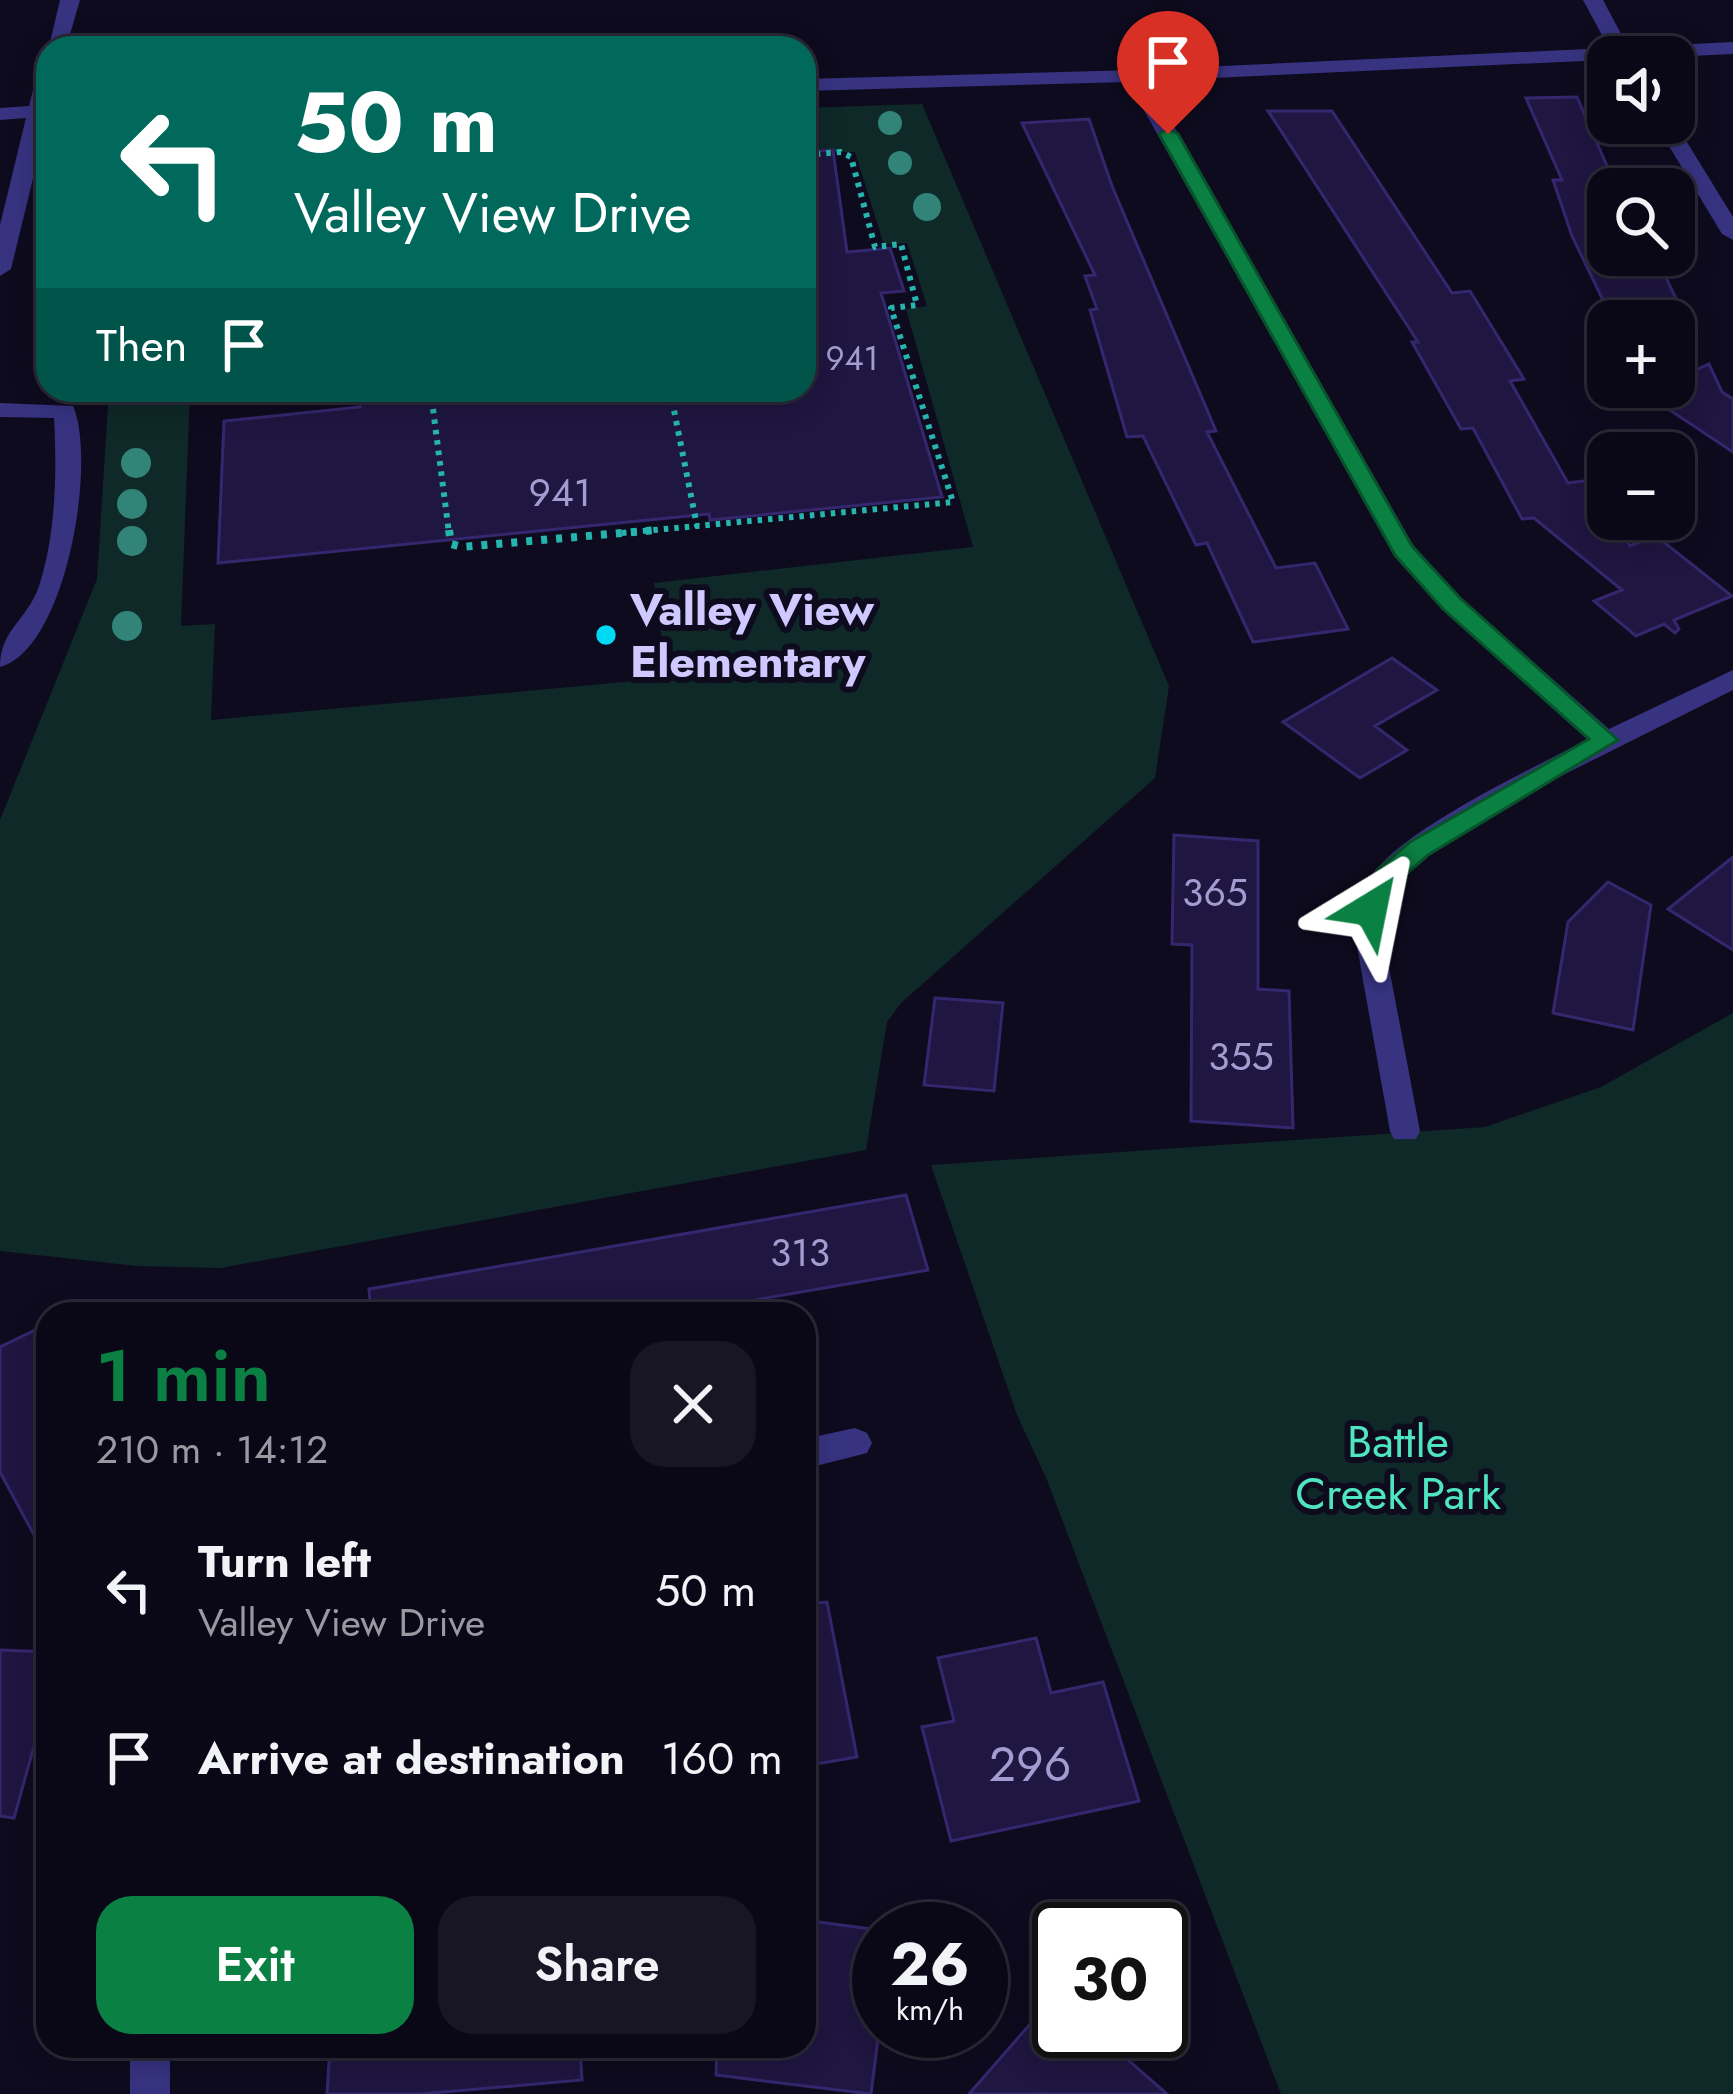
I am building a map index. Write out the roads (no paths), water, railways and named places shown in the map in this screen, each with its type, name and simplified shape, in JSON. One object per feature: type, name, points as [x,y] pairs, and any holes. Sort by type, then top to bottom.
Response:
[{"type":"street","points":[[60,36],[70,0]]},
{"type":"street","points":[[1593,0],[1613,36]]},
{"type":"street","points":[[1695,50],[1733,48]]},
{"type":"street","points":[[816,85],[1587,56]]},
{"type":"street","points":[[1135,76],[1403,550],[1451,603],[1605,740]]},
{"type":"street","points":[[0,114],[36,112]]},
{"type":"street","points":[[0,269],[36,131]]},
{"type":"street","points":[[1678,144],[1733,234]]},
{"type":"street","points":[[0,410],[64,411],[68,443],[63,531],[44,604],[0,658]]},
{"type":"street","points":[[1405,1130],[1370,941],[1371,909],[1386,877],[1419,848],[1605,740],[1733,680]]},
{"type":"street","points":[[816,1451],[855,1443]]},
{"type":"street","points":[[150,2058],[150,2094]]},
{"type":"place","name":"Valley View Elementary","points":[[606,635]]},
{"type":"park label","name":"Battle Creek Park","points":[[1398,1467]]}]
